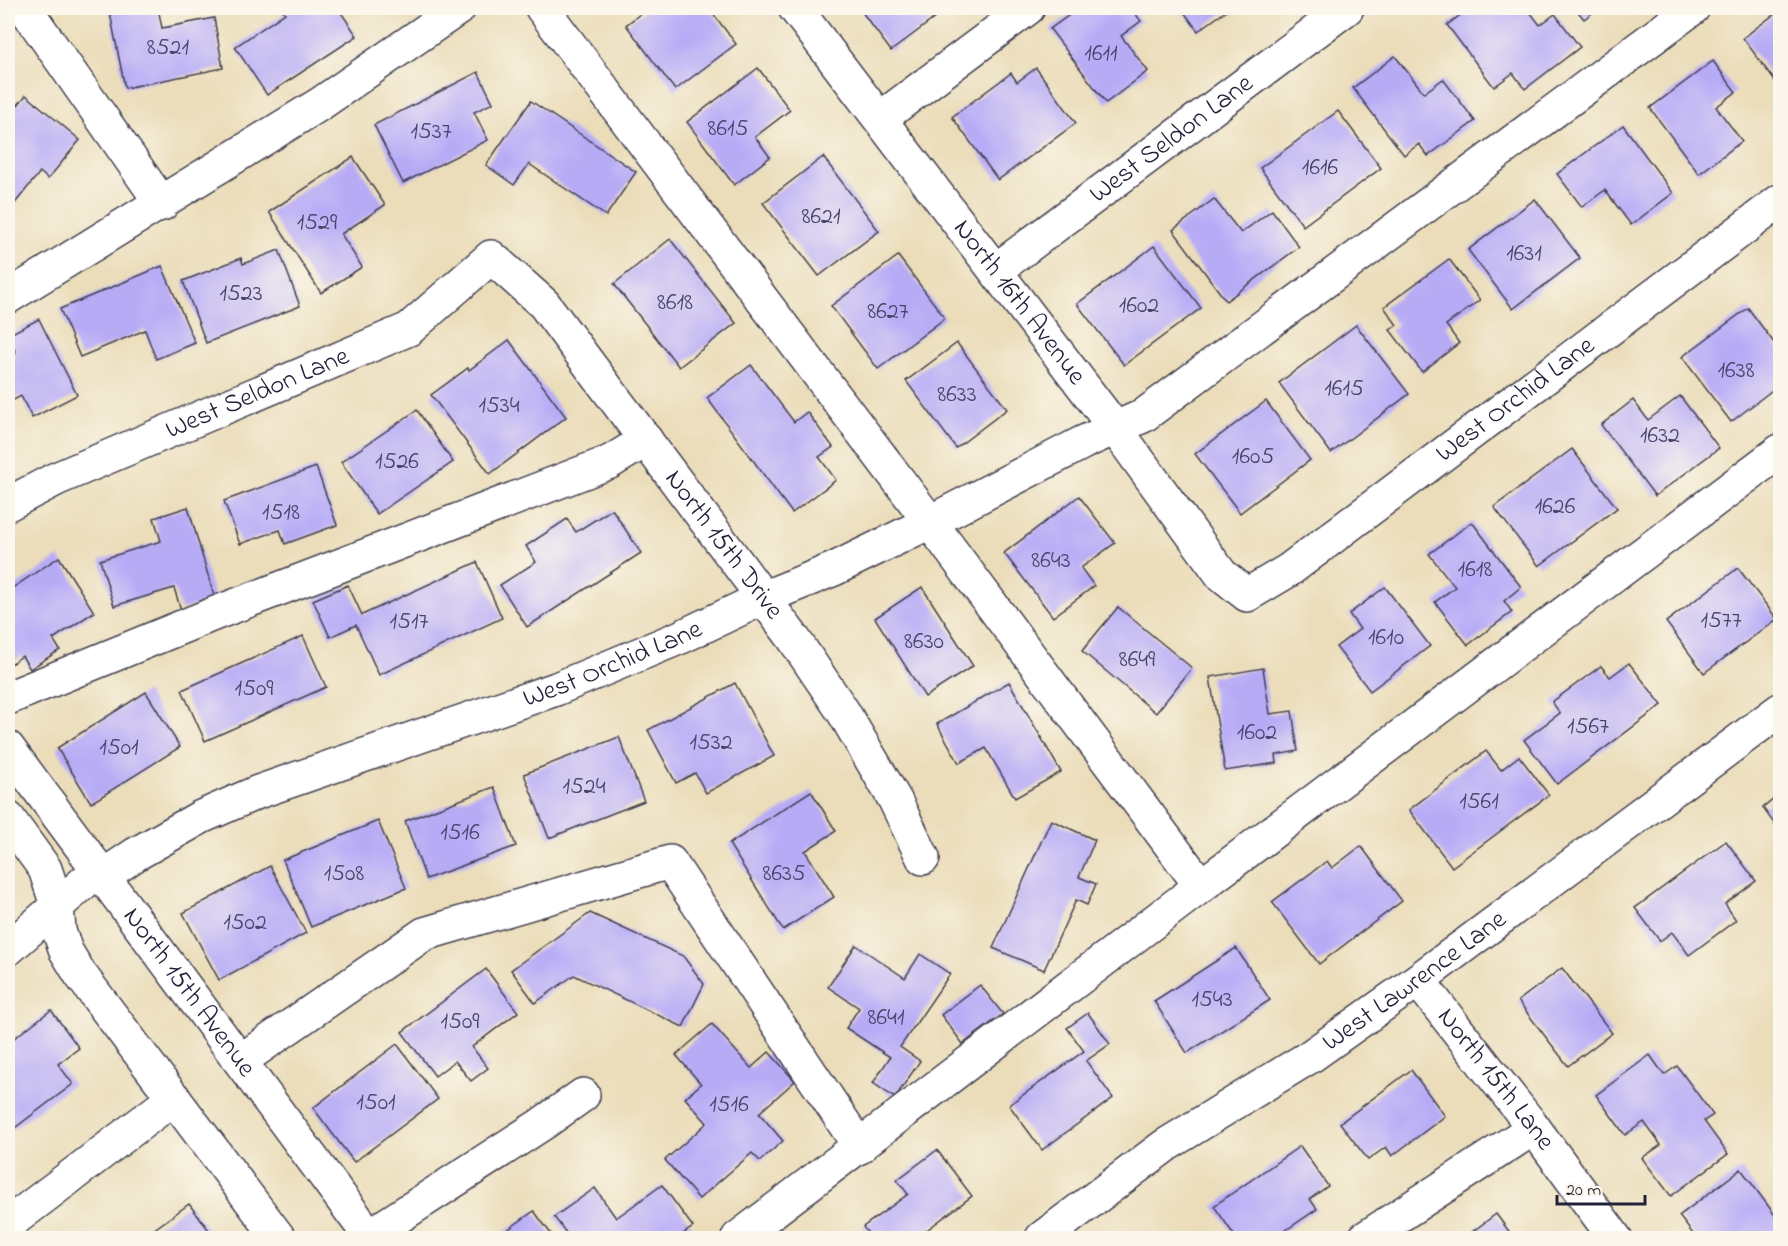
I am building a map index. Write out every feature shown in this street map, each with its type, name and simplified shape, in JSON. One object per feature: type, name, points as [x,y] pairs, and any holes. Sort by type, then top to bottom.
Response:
[{"type":"street","points":[[24,8],[162,204]]},
{"type":"street","points":[[8,297],[162,204],[320,104],[459,8]]},
{"type":"street","points":[[542,8],[1201,886]]},
{"type":"street","name":"North 16th Avenue","points":[[795,8],[1116,428],[1221,574],[1247,595]]},
{"type":"street","points":[[880,118],[1028,8]]},
{"type":"street","name":"West Seldon Lane","points":[[996,270],[1347,8]]},
{"type":"street","name":"West Orchid Lane","points":[[8,949],[57,904],[100,874],[201,817],[258,792],[556,689],[681,637],[763,598],[834,569],[1084,442],[1143,416],[1694,8]]},
{"type":"street","name":"West Orchid Lane","points":[[1247,595],[1289,570],[1780,201]]},
{"type":"street","name":"West Seldon Lane","points":[[8,504],[56,479],[409,329],[491,257]]},
{"type":"street","name":"North 15th Drive","points":[[491,257],[544,304],[794,639],[844,713],[895,800],[924,858]]},
{"type":"street","points":[[8,698],[216,613],[610,462],[646,440]]},
{"type":"street","points":[[738,1239],[1201,886],[1780,452]]},
{"type":"street","name":"West Lawrence Lane","points":[[1042,1239],[1166,1145],[1311,1056],[1418,980],[1780,710]]},
{"type":"street","name":"North 15th Avenue","points":[[8,748],[370,1237]]},
{"type":"street","points":[[8,818],[45,869],[57,904],[59,931],[66,951],[80,974],[279,1239]]},
{"type":"street","points":[[240,1061],[424,934],[670,862],[860,1147]]},
{"type":"street","name":"North 15th Lane","points":[[1418,980],[1534,1128],[1615,1239]]},
{"type":"street","points":[[370,1237],[584,1095]]},
{"type":"street","points":[[8,1224],[174,1098]]},
{"type":"street","points":[[1365,1239],[1534,1128]]},
{"type":"building","points":[[109,8],[158,8],[162,28],[214,18],[223,68],[125,88]]},
{"type":"building","points":[[281,8],[338,8],[357,36],[267,95],[235,47],[285,13]]},
{"type":"building","points":[[648,8],[709,8],[736,44],[675,90],[626,25]]},
{"type":"building","points":[[859,8],[948,8],[891,51]]},
{"type":"building","points":[[1079,8],[1131,8],[1141,21],[1121,36],[1148,71],[1106,103],[1050,29]]},
{"type":"building","points":[[1181,8],[1230,8],[1198,31]]},
{"type":"building","points":[[1470,8],[1527,8],[1540,25],[1555,14],[1580,47],[1525,89],[1513,73],[1494,87],[1447,25]]},
{"type":"building","points":[[1575,8],[1599,8],[1584,19]]},
{"type":"building","points":[[1780,10],[1780,88],[1743,38]]},
{"type":"building","points":[[1395,56],[1424,93],[1443,79],[1475,121],[1428,156],[1419,144],[1404,155],[1353,88]]},
{"type":"building","points":[[1713,61],[1736,92],[1716,107],[1742,141],[1699,174],[1650,108]]},
{"type":"building","points":[[758,68],[790,110],[755,137],[770,157],[734,185],[687,122]]},
{"type":"building","points":[[1036,68],[1076,123],[998,180],[952,117],[1011,73],[1017,82]]},
{"type":"building","points":[[478,72],[493,103],[474,112],[488,140],[403,183],[374,125]]},
{"type":"building","points":[[26,95],[80,140],[48,179],[40,172],[8,212],[8,96],[18,105]]},
{"type":"building","points":[[531,101],[636,172],[606,216],[529,164],[514,185],[486,165]]},
{"type":"building","points":[[1338,111],[1381,168],[1303,226],[1260,168]]},
{"type":"building","points":[[1623,125],[1673,193],[1631,225],[1605,190],[1582,207],[1557,174]]},
{"type":"building","points":[[353,157],[385,205],[341,234],[362,267],[321,293],[269,212]]},
{"type":"building","points":[[823,157],[879,231],[819,276],[763,203]]},
{"type":"building","points":[[1214,199],[1241,233],[1272,210],[1299,247],[1226,301],[1173,230]]},
{"type":"building","points":[[1535,199],[1580,258],[1513,309],[1468,250]]},
{"type":"building","points":[[670,239],[736,323],[679,367],[614,284]]},
{"type":"building","points":[[1154,246],[1201,308],[1124,365],[1077,304]]},
{"type":"building","points":[[279,250],[300,306],[206,343],[183,281],[241,258],[243,264]]},
{"type":"building","points":[[898,256],[945,318],[878,369],[831,306]]},
{"type":"building","points":[[1449,259],[1480,300],[1446,325],[1459,343],[1422,372],[1390,330],[1397,325],[1384,307]]},
{"type":"building","points":[[162,266],[195,343],[156,359],[145,330],[80,357],[60,309]]},
{"type":"building","points":[[1748,308],[1780,351],[1780,384],[1731,422],[1682,357]]},
{"type":"building","points":[[39,319],[77,395],[32,418],[21,396],[8,403],[8,357],[16,353],[8,335]]},
{"type":"building","points":[[1356,325],[1409,394],[1331,453],[1279,383]]},
{"type":"building","points":[[509,340],[566,417],[490,474],[431,395]]},
{"type":"building","points":[[957,343],[1007,409],[956,448],[906,381]]},
{"type":"building","points":[[751,365],[794,422],[807,412],[833,447],[819,457],[836,480],[792,513],[707,398]]},
{"type":"building","points":[[1680,396],[1719,448],[1655,496],[1601,425],[1633,400],[1648,420]]},
{"type":"building","points":[[1266,401],[1310,460],[1240,513],[1195,454]]},
{"type":"building","points":[[417,410],[453,462],[377,514],[341,462]]},
{"type":"building","points":[[1572,449],[1617,508],[1539,566],[1494,507]]},
{"type":"building","points":[[316,467],[337,525],[285,544],[280,530],[240,544],[224,501]]},
{"type":"building","points":[[1079,496],[1115,543],[1081,568],[1094,586],[1053,617],[1004,553]]},
{"type":"building","points":[[188,507],[215,599],[181,610],[174,588],[114,606],[100,560],[161,541],[154,518]]},
{"type":"building","points":[[612,509],[641,553],[527,627],[500,585],[536,562],[526,546],[567,519],[576,532]]},
{"type":"building","points":[[1472,522],[1521,587],[1504,601],[1512,612],[1468,645],[1435,602],[1455,587],[1429,554]]},
{"type":"building","points":[[59,557],[94,612],[53,639],[60,650],[30,669],[22,656],[8,666],[8,591]]},
{"type":"building","points":[[477,562],[502,618],[379,675],[356,625],[330,637],[313,600],[348,585],[362,615]]},
{"type":"building","points":[[1738,568],[1777,619],[1704,673],[1666,622]]},
{"type":"building","points":[[922,587],[973,666],[925,697],[875,618]]},
{"type":"building","points":[[1385,587],[1430,646],[1370,691],[1336,647],[1360,629],[1349,614]]},
{"type":"building","points":[[1118,607],[1192,668],[1156,713],[1082,651]]},
{"type":"building","points":[[303,636],[326,687],[205,741],[182,690]]},
{"type":"building","points":[[1629,663],[1662,705],[1557,784],[1524,740],[1560,713],[1552,702],[1601,666],[1610,677]]},
{"type":"building","points":[[1263,668],[1270,714],[1292,711],[1298,751],[1276,755],[1277,763],[1225,771],[1210,677]]},
{"type":"building","points":[[1009,682],[1061,772],[1015,798],[986,748],[959,763],[937,724]]},
{"type":"building","points":[[735,683],[774,756],[706,793],[695,773],[676,783],[648,730]]},
{"type":"building","points":[[146,692],[180,747],[91,803],[57,748]]},
{"type":"building","points":[[619,737],[644,801],[549,838],[524,774]]},
{"type":"building","points":[[1486,751],[1501,770],[1519,756],[1549,795],[1452,867],[1409,810]]},
{"type":"building","points":[[494,787],[516,846],[426,879],[405,821]]},
{"type":"building","points":[[811,791],[836,831],[805,851],[834,897],[783,930],[729,844]]},
{"type":"building","points":[[1780,794],[1780,832],[1763,808]]},
{"type":"building","points":[[1051,820],[1095,840],[1079,877],[1096,884],[1087,905],[1076,900],[1044,970],[993,948]]},
{"type":"building","points":[[378,821],[406,888],[311,927],[283,860]]},
{"type":"building","points":[[1726,841],[1756,881],[1725,904],[1736,920],[1689,955],[1672,932],[1660,941],[1635,908]]},
{"type":"building","points":[[1361,846],[1402,901],[1319,964],[1272,902],[1327,861],[1332,868]]},
{"type":"building","points":[[270,866],[306,933],[219,980],[183,913]]},
{"type":"building","points":[[590,913],[683,956],[704,984],[683,1027],[574,975],[535,1003],[511,970]]},
{"type":"building","points":[[856,945],[905,978],[920,954],[950,974],[900,1047],[920,1061],[895,1098],[873,1083],[890,1057],[846,1028],[859,1008],[828,987]]},
{"type":"building","points":[[1236,948],[1270,1000],[1187,1053],[1154,1001]]},
{"type":"building","points":[[1562,968],[1612,1033],[1568,1066],[1518,1001]]},
{"type":"building","points":[[486,969],[518,1012],[472,1047],[488,1068],[471,1081],[455,1061],[435,1076],[402,1032]]},
{"type":"building","points":[[980,985],[1003,1014],[963,1044],[941,1015]]},
{"type":"building","points":[[51,1010],[79,1048],[58,1064],[73,1084],[8,1133],[8,1043]]},
{"type":"building","points":[[1088,1013],[1110,1044],[1086,1061],[1113,1098],[1042,1150],[1009,1105],[1084,1051],[1067,1028]]},
{"type":"building","points":[[712,1024],[751,1068],[769,1052],[795,1081],[759,1113],[783,1141],[760,1161],[752,1153],[699,1199],[665,1160],[707,1123],[685,1098],[701,1084],[676,1055]]},
{"type":"building","points":[[397,1044],[438,1099],[354,1162],[313,1108]]},
{"type":"building","points":[[1650,1055],[1664,1075],[1677,1066],[1713,1115],[1704,1121],[1728,1154],[1671,1196],[1642,1158],[1661,1145],[1644,1122],[1625,1135],[1596,1095]]},
{"type":"building","points":[[1411,1070],[1445,1116],[1392,1156],[1386,1147],[1368,1160],[1340,1123]]},
{"type":"building","points":[[1300,1146],[1328,1186],[1310,1199],[1317,1209],[1279,1235],[1281,1238],[1236,1238],[1214,1206]]},
{"type":"building","points":[[937,1150],[972,1196],[916,1238],[872,1238],[863,1227],[908,1194],[897,1180]]},
{"type":"building","points":[[1741,1169],[1780,1222],[1780,1238],[1696,1238],[1679,1216]]},
{"type":"building","points":[[662,1185],[693,1227],[677,1238],[570,1238],[554,1217],[595,1188],[616,1218]]},
{"type":"building","points":[[189,1204],[215,1238],[142,1238]]},
{"type":"building","points":[[534,1211],[554,1238],[496,1238]]},
{"type":"building","points":[[1496,1214],[1514,1238],[1464,1238]]}]
